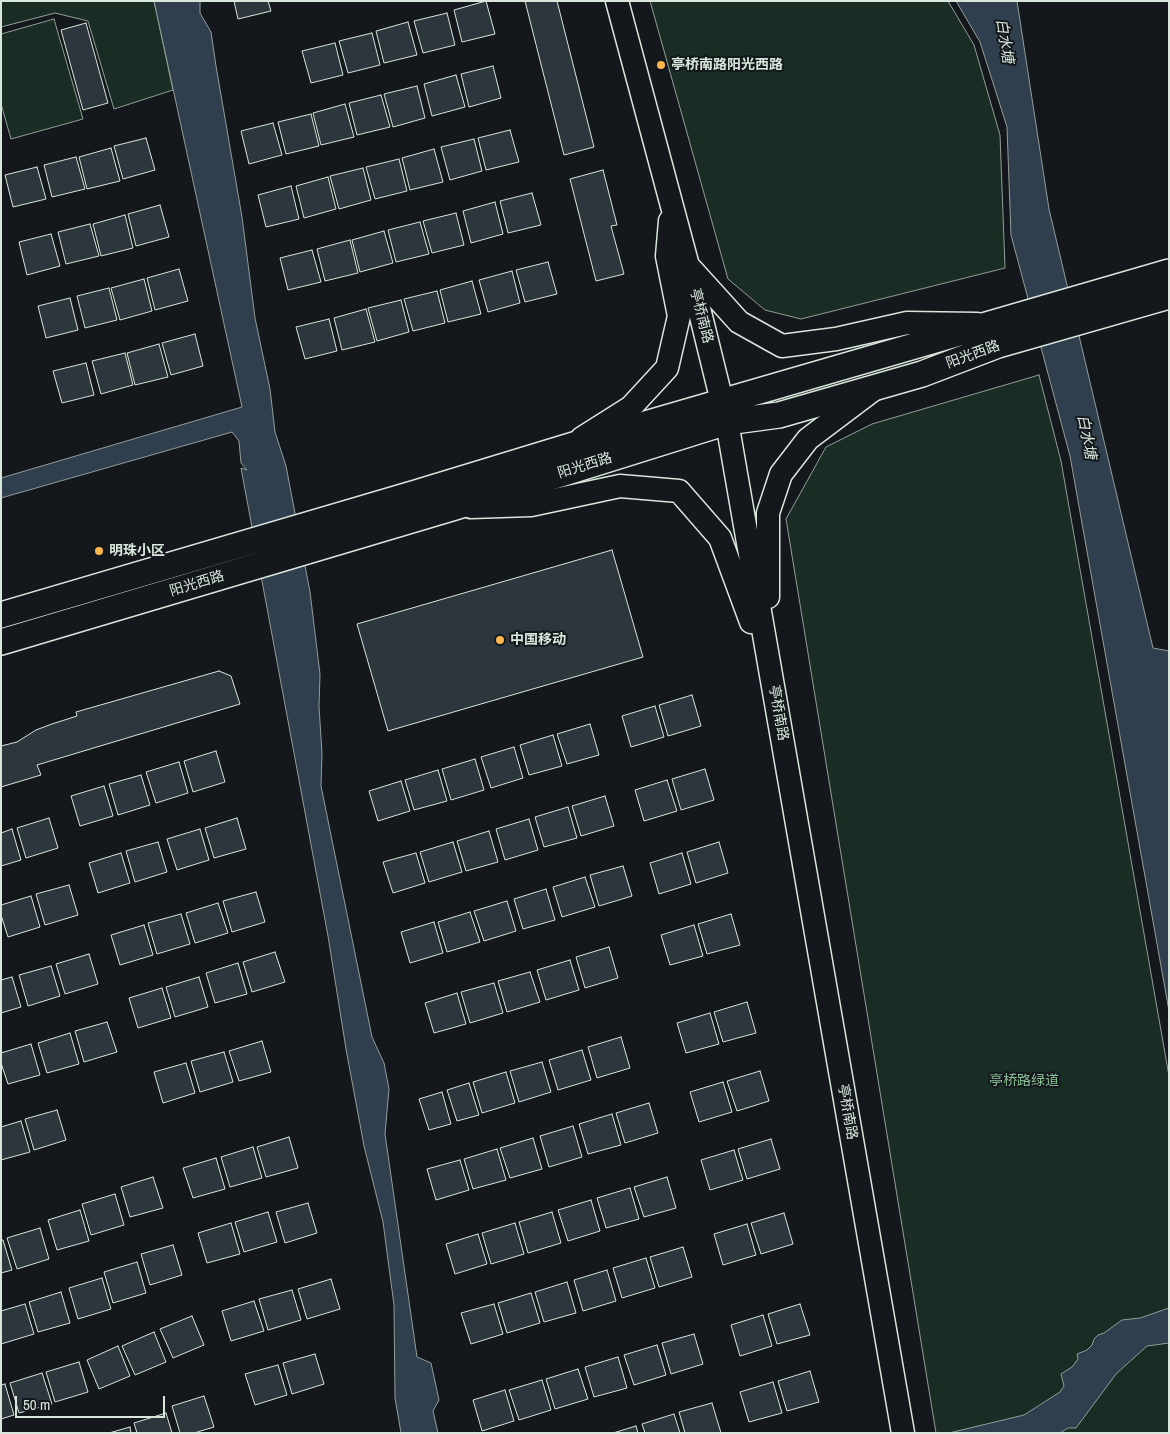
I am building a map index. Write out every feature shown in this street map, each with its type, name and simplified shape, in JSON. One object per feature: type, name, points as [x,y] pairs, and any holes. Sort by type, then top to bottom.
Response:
[{"type":"main road","name":"阳光西路","points":[[1,642],[454,507],[724,412],[1116,299],[1169,272]]},
{"type":"main road","name":"阳光西路","points":[[1116,299],[1169,296]]},
{"type":"main road","name":"阳光西路","points":[[1,615],[568,446],[724,412],[779,415],[922,374],[994,334]]},
{"type":"street","name":"亭桥南路","points":[[617,1],[688,265],[724,412],[903,1433]]},
{"type":"street","points":[[568,446],[631,407],[667,368],[679,316],[668,256],[672,206]]},
{"type":"street","points":[[688,265],[738,322],[782,346],[836,339],[907,323],[994,334]]},
{"type":"street","points":[[771,675],[768,513],[781,474],[808,439],[877,387]]},
{"type":"street","points":[[454,507],[531,505],[620,486],[679,491],[720,538],[771,675]]},
{"type":"green space","points":[[1,1],[154,1],[173,90],[114,109],[88,21],[55,13],[1,27]]},
{"type":"green space","points":[[650,1],[948,1],[974,45],[1000,135],[1005,268],[801,319],[765,310],[728,279]]},
{"type":"green space","points":[[54,19],[83,119],[11,139],[1,104],[1,34]]},
{"type":"green space","name":"亭桥路绿道","points":[[1039,375],[1061,461],[1169,1076],[1169,1433],[936,1433],[786,519],[826,447],[872,424]]},
{"type":"water","points":[[154,1],[200,1],[200,13],[211,32],[242,217],[255,318],[270,389],[275,432],[286,466],[310,592],[320,674],[321,786],[372,1037],[384,1063],[389,1089],[385,1134],[417,1357],[431,1363],[439,1400],[433,1411],[438,1433],[401,1433],[395,1398],[394,1305],[383,1222],[364,1146],[346,1049],[328,936],[241,468],[247,470],[241,463],[239,441],[232,432],[1,498],[1,478],[242,407]]},
{"type":"water","name":"白水塘","points":[[956,1],[1017,1],[1049,209],[1153,648],[1169,651],[1169,1011],[1070,456],[1011,235],[1007,127],[980,42]]},
{"type":"water","points":[[1169,1308],[1169,1343],[1147,1346],[1116,1374],[1076,1428],[1068,1428],[1060,1433],[949,1433],[1024,1415],[1060,1392],[1064,1386],[1061,1374],[1072,1367],[1078,1359],[1077,1354],[1087,1350],[1098,1335],[1122,1320],[1140,1318]]},
{"type":"building","points":[[234,1],[268,1],[271,11],[238,19]]},
{"type":"building","points":[[486,1],[495,34],[462,42],[454,10]]},
{"type":"building","points":[[525,1],[557,1],[594,147],[564,155]]},
{"type":"building","points":[[447,13],[455,45],[423,53],[414,21]]},
{"type":"building","points":[[408,22],[417,55],[384,63],[376,31]]},
{"type":"building","points":[[86,23],[108,103],[83,110],[61,30]]},
{"type":"building","points":[[372,33],[380,65],[348,73],[339,41]]},
{"type":"building","points":[[335,43],[343,75],[311,83],[302,51]]},
{"type":"building","points":[[493,66],[501,98],[469,107],[461,74]]},
{"type":"building","points":[[456,75],[465,107],[432,116],[424,84]]},
{"type":"building","points":[[417,86],[425,118],[393,127],[384,94]]},
{"type":"building","points":[[381,95],[390,127],[357,135],[349,103]]},
{"type":"building","points":[[345,104],[354,137],[321,145],[313,113]]},
{"type":"building","points":[[311,114],[319,146],[286,154],[278,122]]},
{"type":"building","points":[[273,123],[282,155],[249,164],[241,131]]},
{"type":"building","points":[[510,130],[519,162],[486,170],[478,138]]},
{"type":"building","points":[[146,138],[155,170],[123,179],[114,146]]},
{"type":"building","points":[[474,139],[482,171],[450,180],[441,147]]},
{"type":"building","points":[[111,148],[120,181],[87,189],[79,157]]},
{"type":"building","points":[[434,149],[443,182],[410,190],[402,158]]},
{"type":"building","points":[[76,157],[85,189],[52,197],[44,165]]},
{"type":"building","points":[[399,159],[407,191],[375,199],[366,167]]},
{"type":"building","points":[[37,167],[46,199],[13,207],[5,175]]},
{"type":"building","points":[[363,168],[371,200],[339,209],[330,176]]},
{"type":"building","points":[[603,170],[617,225],[611,226],[624,274],[596,281],[570,179]]},
{"type":"building","points":[[328,177],[336,209],[304,218],[296,186]]},
{"type":"building","points":[[291,186],[299,219],[266,227],[258,195]]},
{"type":"building","points":[[532,193],[541,225],[508,233],[500,201]]},
{"type":"building","points":[[495,202],[503,234],[471,243],[463,211]]},
{"type":"building","points":[[160,205],[169,237],[136,246],[128,214]]},
{"type":"building","points":[[456,213],[464,245],[432,253],[423,221]]},
{"type":"building","points":[[125,215],[133,248],[101,256],[93,224]]},
{"type":"building","points":[[420,222],[429,254],[396,262],[388,230]]},
{"type":"building","points":[[90,224],[99,256],[66,264],[58,232]]},
{"type":"building","points":[[384,231],[393,263],[360,272],[352,240]]},
{"type":"building","points":[[51,234],[60,266],[27,275],[19,242]]},
{"type":"building","points":[[350,240],[358,273],[325,281],[317,249]]},
{"type":"building","points":[[312,250],[321,282],[288,290],[280,258]]},
{"type":"building","points":[[548,262],[557,294],[525,302],[516,270]]},
{"type":"building","points":[[179,269],[188,301],[155,310],[147,278]]},
{"type":"building","points":[[512,271],[520,303],[488,312],[479,280]]},
{"type":"building","points":[[144,279],[152,311],[120,320],[111,288]]},
{"type":"building","points":[[472,281],[481,314],[448,322],[440,290]]},
{"type":"building","points":[[109,288],[117,320],[85,328],[77,296]]},
{"type":"building","points":[[437,291],[445,323],[413,331],[404,299]]},
{"type":"building","points":[[70,298],[78,330],[46,338],[38,306]]},
{"type":"building","points":[[401,300],[409,332],[377,341],[368,308]]},
{"type":"building","points":[[366,309],[375,342],[342,350],[334,318]]},
{"type":"building","points":[[329,319],[337,351],[305,359],[296,327]]},
{"type":"building","points":[[195,334],[203,366],[171,375],[162,343]]},
{"type":"building","points":[[159,344],[168,377],[135,385],[127,353]]},
{"type":"building","points":[[125,353],[133,385],[101,394],[92,361]]},
{"type":"building","points":[[86,363],[94,395],[62,403],[53,371]]},
{"type":"building","name":"中国移动","points":[[612,550],[643,657],[388,731],[357,624]]},
{"type":"building","points":[[219,671],[231,676],[240,704],[37,765],[41,775],[1,787],[1,746],[17,742],[36,730],[77,716],[76,712]]},
{"type":"building","points":[[692,695],[701,726],[668,736],[659,705]]},
{"type":"building","points":[[655,706],[664,737],[631,747],[622,716]]},
{"type":"building","points":[[590,724],[599,755],[567,764],[557,734]]},
{"type":"building","points":[[553,735],[562,766],[529,775],[520,745]]},
{"type":"building","points":[[514,747],[523,778],[491,788],[481,757]]},
{"type":"building","points":[[216,751],[225,782],[193,792],[184,761]]},
{"type":"building","points":[[475,759],[484,790],[451,800],[442,769]]},
{"type":"building","points":[[179,762],[188,793],[156,803],[146,772]]},
{"type":"building","points":[[705,769],[714,800],[681,810],[672,779]]},
{"type":"building","points":[[438,770],[447,801],[414,810],[405,780]]},
{"type":"building","points":[[141,775],[150,805],[118,815],[109,784]]},
{"type":"building","points":[[667,780],[677,811],[644,821],[635,790]]},
{"type":"building","points":[[401,781],[410,811],[378,821],[369,791]]},
{"type":"building","points":[[104,786],[113,816],[80,826],[71,796]]},
{"type":"building","points":[[605,796],[614,826],[581,836],[572,806]]},
{"type":"building","points":[[568,807],[577,838],[544,847],[535,817]]},
{"type":"building","points":[[49,818],[58,848],[26,858],[17,828]]},
{"type":"building","points":[[237,818],[246,849],[214,858],[205,828]]},
{"type":"building","points":[[529,819],[538,850],[505,860],[496,829]]},
{"type":"building","points":[[12,829],[21,860],[1,866],[1,833]]},
{"type":"building","points":[[200,829],[209,860],[177,870],[167,839]]},
{"type":"building","points":[[489,831],[498,862],[466,871],[457,841]]},
{"type":"building","points":[[158,842],[167,872],[135,882],[126,851]]},
{"type":"building","points":[[453,842],[462,872],[429,882],[420,852]]},
{"type":"building","points":[[719,842],[728,873],[696,883],[687,852]]},
{"type":"building","points":[[121,853],[130,883],[98,893],[89,863]]},
{"type":"building","points":[[416,853],[425,883],[393,893],[383,862]]},
{"type":"building","points":[[682,853],[691,884],[659,894],[650,863]]},
{"type":"building","points":[[623,866],[632,896],[599,906],[590,875]]},
{"type":"building","points":[[585,877],[595,907],[562,917],[553,887]]},
{"type":"building","points":[[69,885],[78,915],[45,925],[36,894]]},
{"type":"building","points":[[546,889],[555,920],[523,929],[514,899]]},
{"type":"building","points":[[256,892],[265,922],[232,932],[223,901]]},
{"type":"building","points":[[31,896],[40,927],[8,937],[1,915],[1,905]]},
{"type":"building","points":[[507,901],[516,931],[484,941],[474,911]]},
{"type":"building","points":[[218,903],[228,933],[195,943],[186,913]]},
{"type":"building","points":[[470,912],[480,942],[447,952],[438,922]]},
{"type":"building","points":[[181,914],[190,944],[157,954],[148,923]]},
{"type":"building","points":[[731,914],[740,945],[707,954],[698,924]]},
{"type":"building","points":[[434,922],[443,953],[410,963],[401,932]]},
{"type":"building","points":[[144,925],[153,955],[120,965],[111,935]]},
{"type":"building","points":[[694,925],[703,956],[670,965],[661,935]]},
{"type":"building","points":[[609,947],[618,978],[585,988],[576,957]]},
{"type":"building","points":[[275,952],[285,982],[252,992],[243,962]]},
{"type":"building","points":[[89,954],[98,984],[65,994],[56,964]]},
{"type":"building","points":[[570,960],[579,990],[546,1000],[537,970]]},
{"type":"building","points":[[238,963],[247,994],[215,1003],[206,973]]},
{"type":"building","points":[[51,966],[60,996],[28,1006],[19,975]]},
{"type":"building","points":[[530,972],[540,1002],[507,1012],[498,981]]},
{"type":"building","points":[[12,977],[21,1007],[1,1013],[1,980]]},
{"type":"building","points":[[199,977],[208,1007],[175,1017],[166,987]]},
{"type":"building","points":[[494,983],[503,1013],[470,1023],[461,992]]},
{"type":"building","points":[[162,988],[171,1018],[138,1028],[129,998]]},
{"type":"building","points":[[457,993],[466,1024],[434,1033],[425,1003]]},
{"type":"building","points":[[747,1002],[756,1033],[723,1042],[714,1012]]},
{"type":"building","points":[[710,1013],[719,1044],[686,1053],[677,1023]]},
{"type":"building","points":[[107,1022],[117,1052],[84,1062],[75,1031]]},
{"type":"building","points":[[70,1033],[79,1064],[47,1073],[38,1043]]},
{"type":"building","points":[[621,1037],[630,1068],[597,1078],[588,1047]]},
{"type":"building","points":[[262,1041],[271,1072],[239,1081],[229,1051]]},
{"type":"building","points":[[31,1044],[40,1075],[8,1084],[1,1063],[1,1053]]},
{"type":"building","points":[[582,1050],[591,1080],[558,1090],[549,1060]]},
{"type":"building","points":[[224,1052],[233,1082],[200,1092],[191,1061]]},
{"type":"building","points":[[542,1062],[551,1092],[519,1102],[510,1071]]},
{"type":"building","points":[[186,1063],[195,1093],[163,1103],[154,1072]]},
{"type":"building","points":[[760,1071],[769,1101],[737,1111],[727,1081]]},
{"type":"building","points":[[506,1072],[515,1103],[482,1113],[473,1082]]},
{"type":"building","points":[[723,1082],[732,1112],[699,1122],[690,1092]]},
{"type":"building","points":[[469,1083],[479,1115],[457,1121],[447,1090]]},
{"type":"building","points":[[442,1092],[451,1124],[429,1130],[419,1099]]},
{"type":"building","points":[[649,1103],[658,1133],[625,1143],[616,1113]]},
{"type":"building","points":[[57,1110],[66,1140],[34,1150],[25,1119]]},
{"type":"building","points":[[612,1114],[621,1145],[588,1154],[579,1124]]},
{"type":"building","points":[[21,1121],[30,1152],[1,1160],[1,1127]]},
{"type":"building","points":[[573,1126],[582,1157],[549,1167],[540,1136]]},
{"type":"building","points":[[289,1137],[298,1168],[266,1177],[257,1147]]},
{"type":"building","points":[[533,1138],[542,1169],[510,1178],[500,1148]]},
{"type":"building","points":[[771,1139],[780,1169],[747,1179],[738,1149]]},
{"type":"building","points":[[253,1147],[262,1178],[230,1187],[221,1157]]},
{"type":"building","points":[[497,1149],[506,1180],[473,1189],[464,1159]]},
{"type":"building","points":[[734,1150],[743,1180],[710,1190],[701,1160]]},
{"type":"building","points":[[216,1158],[225,1189],[193,1198],[183,1168]]},
{"type":"building","points":[[460,1160],[469,1190],[436,1200],[427,1169]]},
{"type":"building","points":[[153,1177],[163,1208],[130,1217],[121,1187]]},
{"type":"building","points":[[667,1177],[676,1208],[644,1217],[634,1187]]},
{"type":"building","points":[[630,1188],[639,1219],[606,1228],[597,1198]]},
{"type":"building","points":[[115,1194],[124,1225],[91,1235],[82,1204]]},
{"type":"building","points":[[591,1200],[600,1231],[568,1241],[558,1210]]},
{"type":"building","points":[[308,1203],[317,1233],[285,1243],[276,1212]]},
{"type":"building","points":[[80,1210],[89,1241],[57,1250],[48,1220]]},
{"type":"building","points":[[268,1212],[277,1242],[244,1252],[235,1222]]},
{"type":"building","points":[[552,1212],[561,1243],[528,1253],[519,1222]]},
{"type":"building","points":[[784,1213],[793,1244],[761,1254],[751,1223]]},
{"type":"building","points":[[231,1223],[240,1254],[207,1263],[198,1233]]},
{"type":"building","points":[[515,1223],[524,1254],[491,1264],[482,1233]]},
{"type":"building","points":[[747,1224],[756,1255],[723,1265],[714,1234]]},
{"type":"building","points":[[40,1228],[49,1259],[17,1269],[7,1238]]},
{"type":"building","points":[[478,1234],[487,1264],[455,1274],[446,1244]]},
{"type":"building","points":[[1,1240],[3,1240],[12,1270],[1,1273]]},
{"type":"building","points":[[173,1245],[182,1275],[150,1285],[141,1254]]},
{"type":"building","points":[[683,1247],[692,1277],[659,1287],[650,1257]]},
{"type":"building","points":[[646,1258],[655,1288],[622,1298],[613,1268]]},
{"type":"building","points":[[137,1262],[146,1293],[113,1303],[104,1272]]},
{"type":"building","points":[[607,1270],[616,1301],[583,1311],[574,1280]]},
{"type":"building","points":[[102,1278],[111,1309],[78,1319],[69,1288]]},
{"type":"building","points":[[331,1279],[340,1309],[307,1319],[298,1289]]},
{"type":"building","points":[[567,1282],[576,1313],[544,1322],[535,1292]]},
{"type":"building","points":[[292,1290],[301,1320],[268,1330],[259,1299]]},
{"type":"building","points":[[61,1292],[70,1323],[38,1332],[29,1302]]},
{"type":"building","points":[[531,1293],[540,1323],[507,1333],[498,1303]]},
{"type":"building","points":[[254,1301],[264,1331],[231,1341],[222,1311]]},
{"type":"building","points":[[25,1304],[34,1334],[1,1344],[1,1311]]},
{"type":"building","points":[[494,1304],[503,1334],[471,1344],[461,1313]]},
{"type":"building","points":[[800,1304],[810,1335],[777,1344],[768,1314]]},
{"type":"building","points":[[763,1315],[772,1346],[740,1356],[731,1325]]},
{"type":"building","points":[[192,1316],[204,1345],[173,1358],[160,1329]]},
{"type":"building","points":[[154,1332],[166,1362],[135,1375],[122,1346]]},
{"type":"building","points":[[694,1334],[703,1364],[671,1374],[662,1343]]},
{"type":"building","points":[[657,1345],[666,1375],[634,1385],[624,1355]]},
{"type":"building","points":[[118,1346],[130,1376],[99,1389],[87,1360]]},
{"type":"building","points":[[315,1354],[324,1384],[292,1394],[283,1363]]},
{"type":"building","points":[[618,1357],[627,1388],[594,1397],[585,1367]]},
{"type":"building","points":[[79,1362],[88,1392],[55,1402],[46,1372]]},
{"type":"building","points":[[278,1365],[287,1395],[255,1405],[245,1374]]},
{"type":"building","points":[[578,1369],[588,1399],[555,1409],[546,1379]]},
{"type":"building","points":[[810,1371],[819,1402],[787,1411],[778,1381]]},
{"type":"building","points":[[42,1373],[52,1404],[19,1413],[10,1383]]},
{"type":"building","points":[[542,1380],[551,1410],[519,1420],[509,1390]]},
{"type":"building","points":[[773,1382],[782,1413],[749,1422],[740,1392]]},
{"type":"building","points":[[5,1384],[14,1415],[1,1419],[1,1385]]},
{"type":"building","points":[[505,1390],[514,1421],[482,1431],[473,1400]]},
{"type":"building","points":[[204,1396],[214,1427],[194,1433],[180,1433],[172,1406]]},
{"type":"building","points":[[712,1403],[721,1433],[685,1433],[679,1412]]},
{"type":"building","points":[[166,1413],[172,1433],[137,1433],[134,1423]]},
{"type":"building","points":[[674,1414],[680,1433],[645,1433],[642,1424]]},
{"type":"building","points":[[636,1426],[638,1433],[613,1433]]},
{"type":"building","points":[[130,1427],[131,1433],[109,1433]]},
{"type":"place","name":"亭桥南路阳光西路","points":[[661,65]]},
{"type":"place","name":"明珠小区","points":[[99,551]]},
{"type":"place","name":"中国移动","points":[[500,640]]}]
